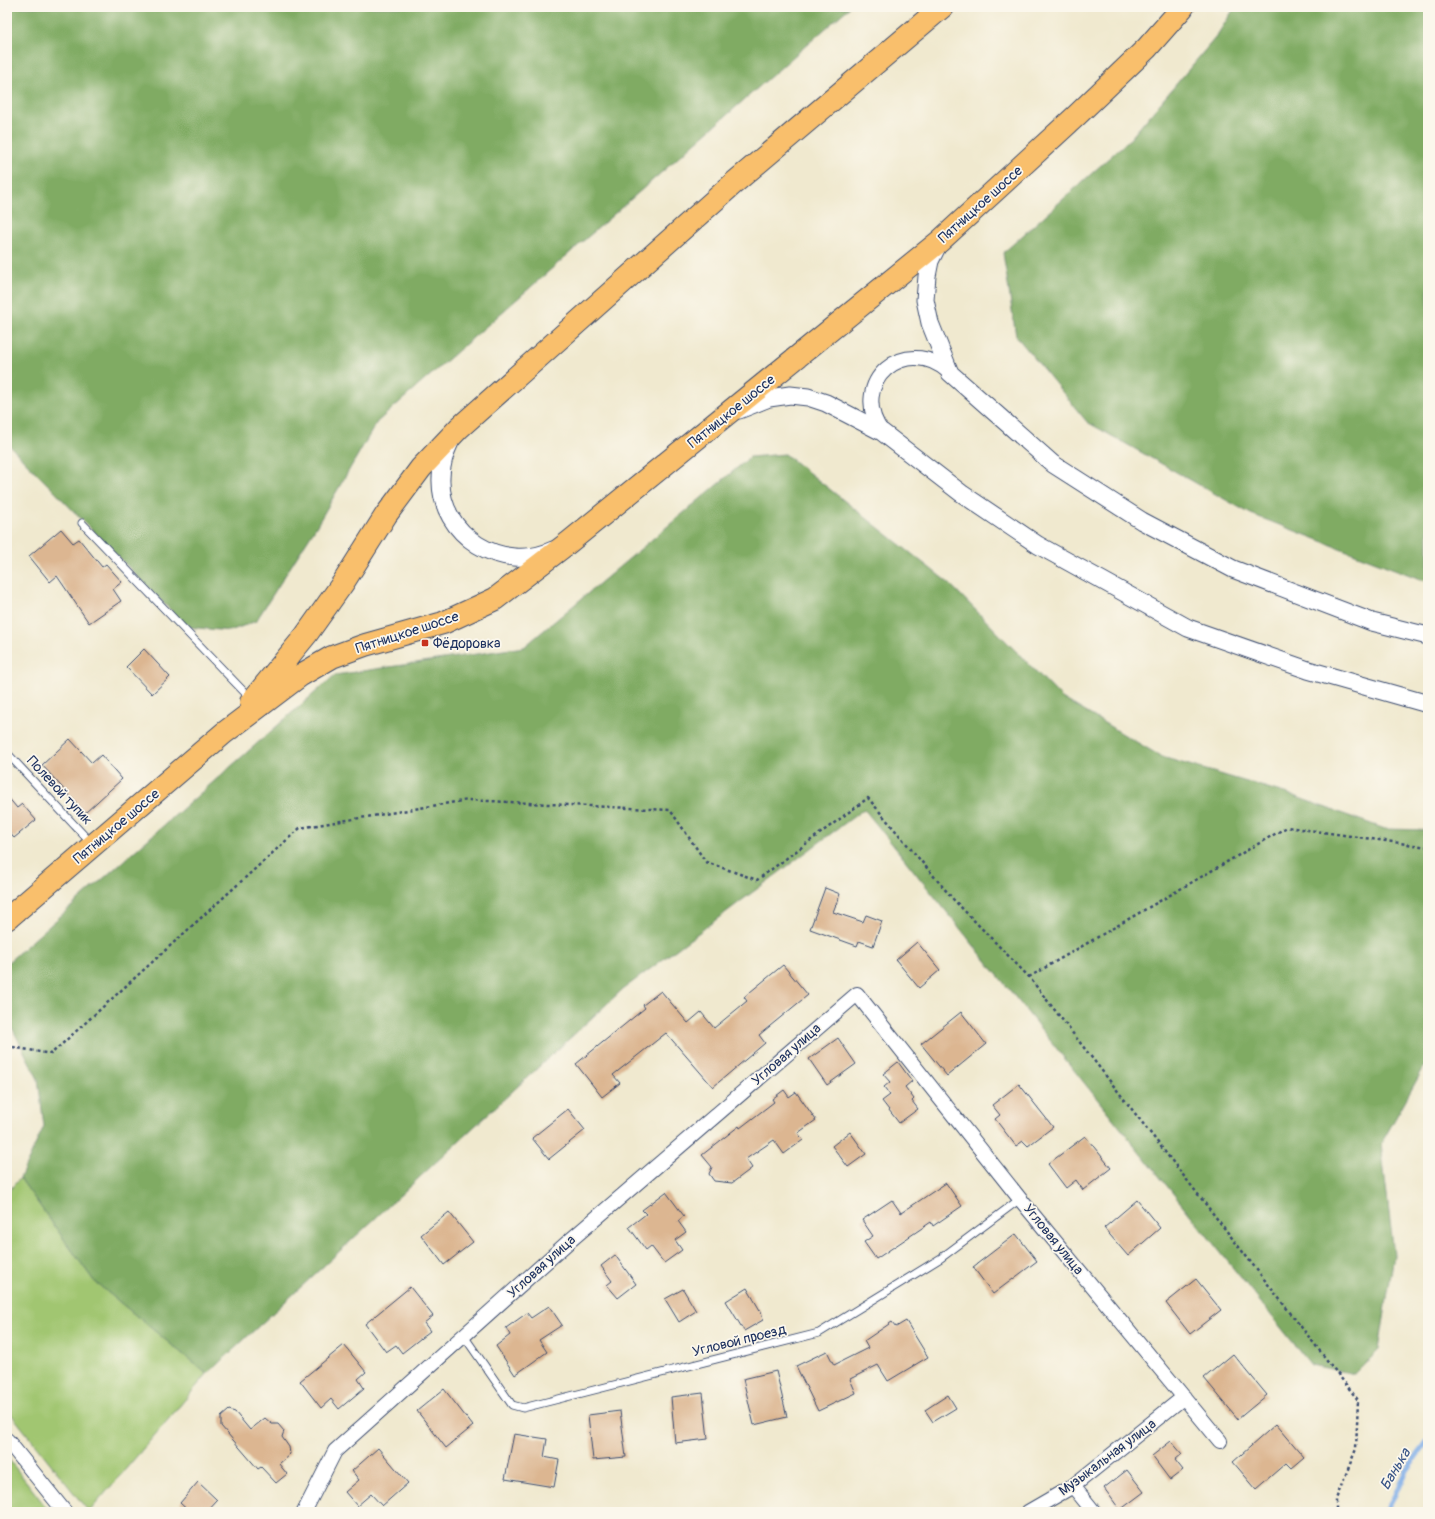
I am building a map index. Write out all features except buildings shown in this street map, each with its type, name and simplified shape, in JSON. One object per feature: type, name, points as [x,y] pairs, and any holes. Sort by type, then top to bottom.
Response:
[{"type":"main road","name":"Пятницкое шоссе","points":[[224,733],[306,635],[343,583],[386,515],[417,474],[459,428],[734,183],[942,7]]},
{"type":"main road","name":"Пятницкое шоссе","points":[[7,919],[224,733],[301,675],[332,657],[365,645],[443,623],[490,601],[568,543],[940,241],[1076,116],[1147,48],[1183,7]]},
{"type":"street","points":[[1147,48],[1156,36],[1162,23],[1166,7]]},
{"type":"street","points":[[940,241],[930,261],[925,300],[930,323],[950,373]]},
{"type":"street","points":[[882,432],[872,415],[871,397],[877,379],[890,365],[907,358],[916,357],[935,362],[950,373],[1053,464],[1142,521],[1233,569],[1372,622],[1428,636]]},
{"type":"street","points":[[724,417],[769,398],[790,395],[808,397],[826,403],[882,432],[961,493],[1038,545],[1188,628],[1308,670],[1428,704]]},
{"type":"street","points":[[459,428],[445,452],[440,479],[446,506],[459,530],[481,548],[506,557],[534,556],[547,553],[568,543]]},
{"type":"street","name":"Угловая улица","points":[[304,1512],[335,1451],[566,1244],[857,994],[1020,1199],[1220,1441]]},
{"type":"street","name":"Музыкальная улица","points":[[1028,1512],[1073,1486],[1184,1397]]},
{"type":"street","points":[[7,1440],[65,1512]]},
{"type":"street","points":[[1073,1486],[1094,1512]]},
{"type":"lane","points":[[82,523],[252,701]]},
{"type":"lane","name":"Полевой тупик","points":[[7,753],[93,845]]},
{"type":"lane","name":"Угловой проезд","points":[[464,1336],[512,1405],[523,1408],[819,1333],[941,1258],[1020,1199]]},
{"type":"path","points":[[7,1046],[51,1054],[300,828],[468,800],[670,810],[706,862],[757,880],[868,798],[953,899],[1029,977],[1358,1400],[1356,1449],[1336,1499],[1336,1512]]},
{"type":"path","points":[[1029,977],[1287,827],[1428,847]]},
{"type":"green space","points":[[7,7],[850,7],[377,422],[316,527],[256,621],[230,631],[187,627],[7,443]]},
{"type":"green space","points":[[1235,7],[1428,7],[1428,582],[1251,514],[1087,422],[1016,336],[1003,253],[1130,139],[1216,37]]},
{"type":"green space","points":[[785,454],[950,584],[1062,698],[1162,757],[1288,794],[1385,829],[1428,830],[1428,1060],[1381,1144],[1394,1255],[1379,1350],[1355,1374],[1311,1365],[864,809],[622,990],[207,1374],[94,1281],[20,1178],[44,1126],[38,1079],[7,1018],[7,963],[335,675],[524,647],[750,457]]},
{"type":"green space","points":[[20,1178],[94,1281],[207,1374],[89,1512],[7,1409],[7,1252],[10,1249],[7,1246],[7,1193]]},
{"type":"green space","points":[[7,1457],[50,1512],[7,1512]]},
{"type":"waterway","name":"Банька","points":[[1385,1512],[1396,1493],[1405,1472],[1428,1440]]},
{"type":"place","name":"Фёдоровка","points":[[425,643]]}]
